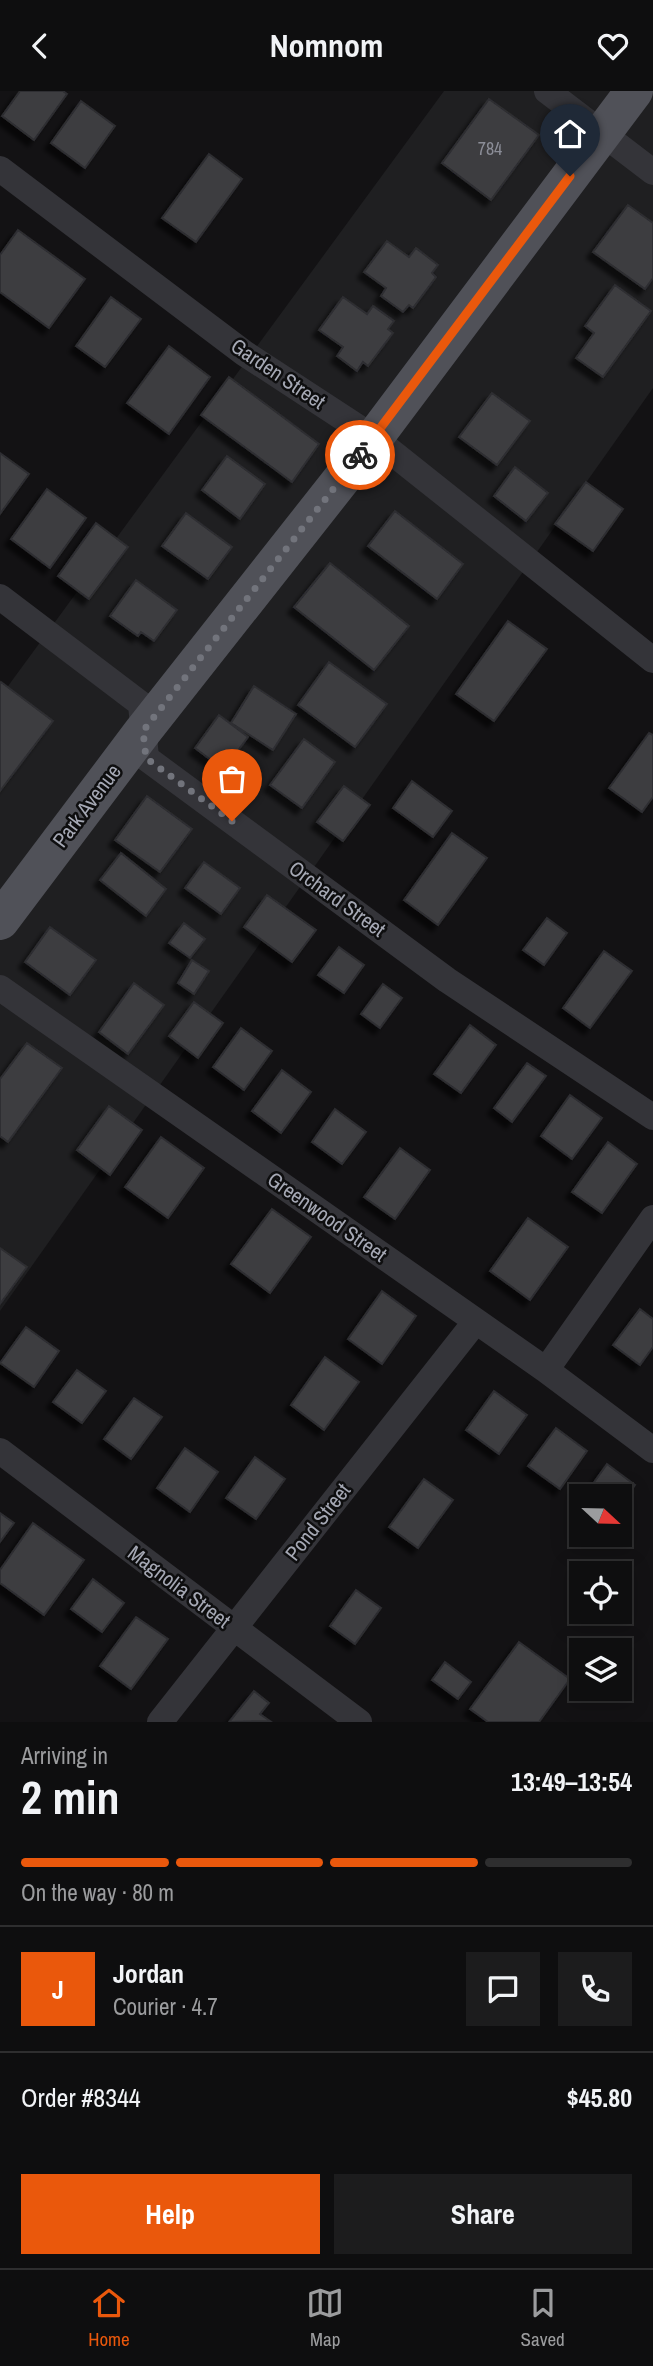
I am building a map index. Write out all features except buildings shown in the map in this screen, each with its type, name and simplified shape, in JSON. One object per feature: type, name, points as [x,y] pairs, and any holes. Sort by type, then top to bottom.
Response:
[{"type":"main road","name":"Park Avenue","points":[[0,921],[143,731],[374,438],[634,91]]},
{"type":"street","points":[[547,91],[653,172]]},
{"type":"street","name":"Garden Street","points":[[0,169],[244,353],[374,438],[653,660]]},
{"type":"street","name":"Orchard Street","points":[[0,597],[141,704],[146,758],[447,979],[653,1117]]},
{"type":"street","name":"Greenwood Street","points":[[0,988],[546,1370],[653,1450]]},
{"type":"street","points":[[546,1370],[653,1218]]},
{"type":"street","name":"Pond Street","points":[[160,1722],[476,1321]]},
{"type":"street","name":"Magnolia Street","points":[[0,1451],[359,1722]]},
{"type":"shaded area","points":[[444,91],[653,91],[653,388],[0,1311],[0,697]]},
{"type":"way so far","points":[[232,821],[146,758],[143,731],[360,455]]},
{"type":"route","points":[[360,455],[570,176]]}]
